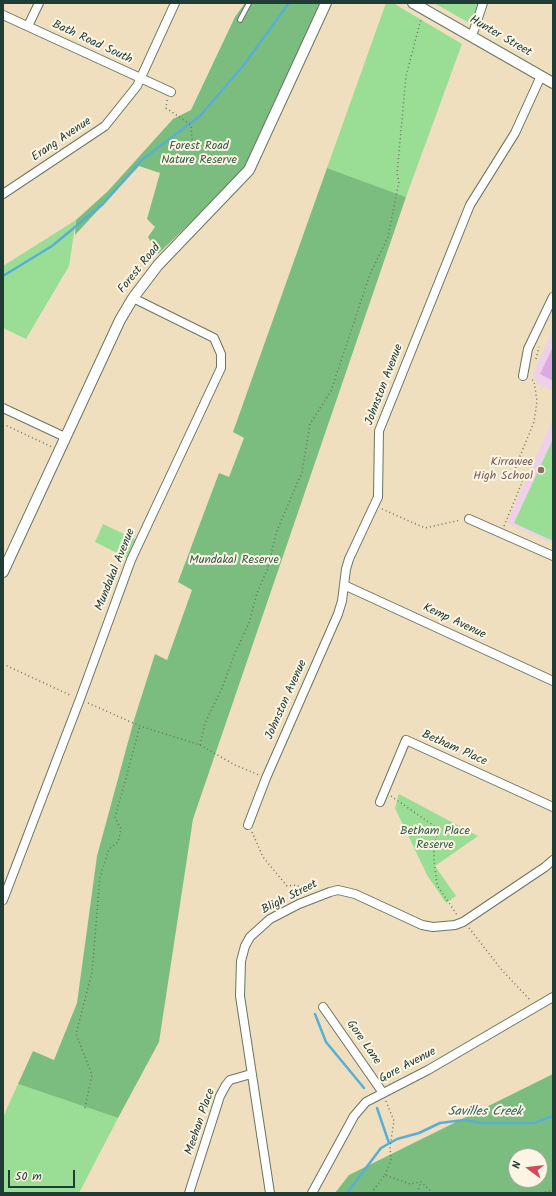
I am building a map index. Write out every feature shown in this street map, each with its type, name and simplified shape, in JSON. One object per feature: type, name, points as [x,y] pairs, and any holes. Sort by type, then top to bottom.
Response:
[{"type":"street","points":[[28,26],[38,3]]},
{"type":"street","name":"Erang Avenue","points":[[3,194],[105,126],[133,94],[174,3]]},
{"type":"street","name":"Forest Road","points":[[3,572],[120,320],[133,298],[158,265],[248,170],[326,3]]},
{"type":"street","name":"Hunter Street","points":[[413,3],[553,82]]},
{"type":"street","points":[[472,36],[483,3]]},
{"type":"street","name":"Bath Road South","points":[[3,15],[171,92]]},
{"type":"street","name":"Johnston Avenue","points":[[248,825],[266,778],[338,614],[348,559],[374,506],[379,489],[379,431],[470,205],[515,133],[541,76]]},
{"type":"street","points":[[523,376],[528,349],[553,297]]},
{"type":"street","name":"Mundakal Avenue","points":[[3,900],[80,699],[131,560],[221,368],[221,354],[214,338],[133,298]]},
{"type":"street","points":[[3,408],[66,437]]},
{"type":"street","points":[[469,519],[553,556]]},
{"type":"street","name":"Kemp Avenue","points":[[344,585],[553,681]]},
{"type":"street","name":"Betham Place","points":[[380,802],[406,740],[553,807]]},
{"type":"street","name":"Bligh Street","points":[[270,1193],[240,996],[241,961],[244,946],[250,936],[270,920],[299,904],[338,890],[355,894],[422,925],[433,928],[463,922],[545,867],[553,860]]},
{"type":"street","name":"Gore Avenue","points":[[312,1193],[354,1116],[366,1102],[428,1070],[537,1008],[553,997]]},
{"type":"street","name":"Gore Lane","points":[[323,1007],[383,1094]]},
{"type":"street","name":"Meehan Place","points":[[189,1193],[220,1096],[230,1080],[251,1074]]},
{"type":"lane","points":[[240,20],[249,3]]},
{"type":"path","points":[[200,745],[205,723],[223,686],[234,656],[249,623],[257,593],[268,568],[276,533],[302,472],[310,424],[331,391],[370,274],[388,237],[399,181],[397,174],[406,76],[425,10]]},
{"type":"path","points":[[171,92],[166,102],[166,108],[191,125],[192,139],[202,141]]},
{"type":"path","points":[[501,533],[522,485],[522,481],[515,471],[534,422],[537,401],[534,381],[523,376]]},
{"type":"path","points":[[3,424],[59,450]]},
{"type":"path","points":[[374,506],[425,528],[469,519]]},
{"type":"path","points":[[3,664],[140,726],[200,745],[235,765],[266,778]]},
{"type":"path","points":[[86,1108],[92,1075],[76,1034],[92,972],[100,877],[108,849],[118,842],[121,829],[115,818],[140,726]]},
{"type":"path","points":[[384,792],[437,828],[438,832],[434,844],[437,885],[463,922],[501,969],[537,1008]]},
{"type":"path","points":[[248,825],[263,857],[286,886],[297,885],[302,888]]},
{"type":"path","points":[[370,1193],[385,1175],[391,1160],[390,1147],[394,1121],[383,1094]]},
{"type":"path","points":[[385,1175],[410,1184],[421,1182]]},
{"type":"path","points":[[417,1193],[421,1182]]},
{"type":"path","points":[[421,1182],[433,1193]]},
{"type":"path","points":[[541,1193],[553,1190]]},
{"type":"shaded area","points":[[553,330],[553,391],[537,384],[533,373]]},
{"type":"shaded area","name":"Kirrawee High School","points":[[553,418],[553,544],[507,523]]},
{"type":"green space","name":"Forest Road Nature Reserve","points":[[245,3],[323,3],[246,169],[158,254],[148,237],[155,227],[147,219],[160,173],[139,166],[75,235],[76,220],[108,191],[173,119],[191,110],[235,17]]},
{"type":"green space","points":[[386,3],[393,3],[462,44],[406,197],[327,168]]},
{"type":"green space","points":[[434,3],[478,3],[471,24]]},
{"type":"green space","name":"Mundakal Reserve","points":[[327,168],[406,197],[193,819],[159,1042],[118,1118],[18,1084],[33,1051],[54,1060],[77,1003],[97,856],[134,720],[155,654],[167,660],[192,590],[178,582],[219,473],[229,477],[244,438],[233,432]]},
{"type":"green space","points":[[76,220],[69,266],[26,339],[3,328],[3,266]]},
{"type":"green space","name":"Kirrawee High School","points":[[553,439],[553,541],[514,523]]},
{"type":"green space","points":[[103,524],[139,541],[131,560],[95,542]]},
{"type":"green space","name":"Betham Place Reserve","points":[[399,794],[478,836],[435,866],[456,896],[446,903],[427,875],[395,808]]},
{"type":"green space","points":[[553,1074],[553,1193],[335,1193],[349,1175]]},
{"type":"green space","points":[[18,1084],[118,1118],[79,1193],[3,1193],[3,1117]]},
{"type":"building","points":[[553,347],[553,381],[540,374]]},
{"type":"waterway","points":[[3,276],[52,246],[103,204],[143,159],[200,116],[243,66],[289,3]]},
{"type":"waterway","points":[[315,1014],[326,1042],[364,1088]]},
{"type":"waterway","points":[[377,1108],[389,1143]]},
{"type":"waterway","name":"Savilles Creek","points":[[347,1193],[381,1148],[397,1139],[419,1133],[440,1123],[464,1120],[482,1123],[534,1123],[553,1116]]},
{"type":"place","name":"Kirrawee High School","points":[[541,470]]}]
